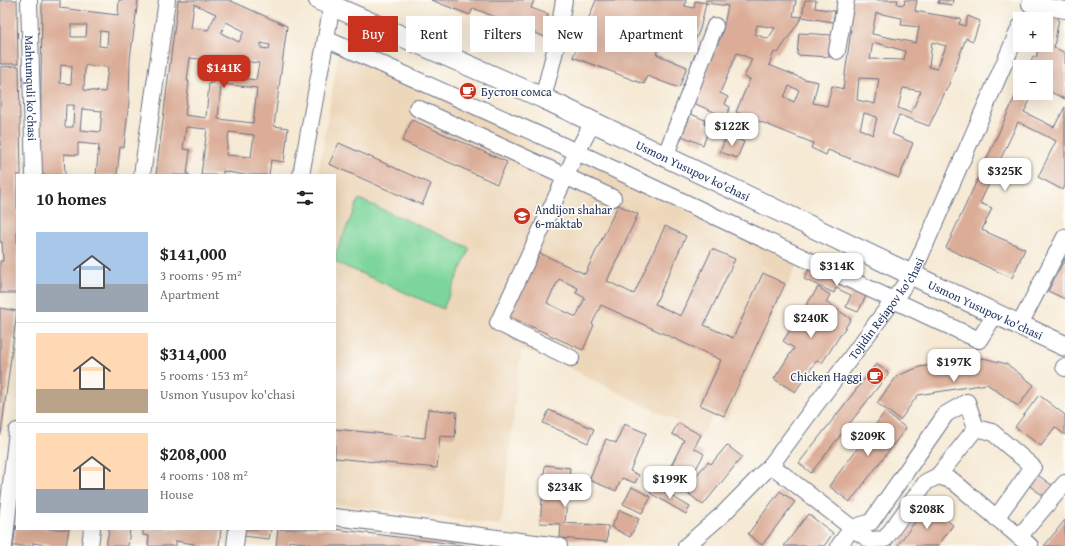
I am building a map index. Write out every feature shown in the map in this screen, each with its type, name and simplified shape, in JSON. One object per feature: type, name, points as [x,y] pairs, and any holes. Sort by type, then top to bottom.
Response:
[{"type":"main road","name":"Usmon Yusupov ko'chasi","points":[[326,2],[543,98],[912,275],[1065,346]]},
{"type":"street","name":"Mahtumquli ko'chasi","points":[[29,0],[34,174]]},
{"type":"street","points":[[142,174],[167,0]]},
{"type":"street","points":[[543,98],[556,47],[564,0]]},
{"type":"street","points":[[837,51],[846,0]]},
{"type":"street","points":[[301,174],[326,39],[326,2]]},
{"type":"street","points":[[1027,12],[1031,2],[1065,10]]},
{"type":"street","points":[[666,157],[715,26]]},
{"type":"street","points":[[326,39],[577,152],[892,301],[979,340],[996,313]]},
{"type":"street","name":"Tojidin Rejapov ko'chasi","points":[[686,546],[723,514],[771,464],[912,275],[1013,43]]},
{"type":"street","points":[[417,108],[613,198]]},
{"type":"street","points":[[571,358],[498,323],[565,176],[593,122]]},
{"type":"street","points":[[1020,324],[1065,237]]},
{"type":"street","points":[[839,546],[852,528],[871,522],[946,414],[967,402],[976,428]]},
{"type":"street","points":[[771,464],[852,528],[870,540],[882,542],[926,482],[938,476],[976,428]]},
{"type":"street","points":[[976,428],[992,432],[1033,467],[996,518]]},
{"type":"street","points":[[4,546],[16,440]]},
{"type":"street","points":[[938,476],[953,481],[1024,542],[1065,483]]},
{"type":"street","points":[[336,517],[559,546]]},
{"type":"street","points":[[90,546],[92,530]]},
{"type":"street","points":[[235,546],[237,530]]},
{"type":"shaded area","name":"Andijon shahar 6-maktab","points":[[339,50],[801,256],[726,421],[713,415],[702,434],[544,355],[521,350],[501,525],[336,504],[336,174],[318,174]]},
{"type":"green space","points":[[359,199],[470,248],[443,309],[336,262],[336,252]]},
{"type":"building","points":[[0,0],[17,0],[18,64],[0,64]]},
{"type":"building","points":[[42,0],[60,0],[60,8],[118,15],[119,0],[138,0],[130,59],[129,101],[124,147],[120,147],[117,174],[96,174],[99,145],[78,143],[78,155],[64,154],[65,174],[40,174]],"holes":[[[71,25],[87,25],[86,37],[71,37]],[[100,31],[108,32],[107,47],[99,46]],[[61,65],[72,66],[71,84],[60,83]],[[85,65],[108,67],[105,92],[84,90]],[[66,105],[74,105],[73,127],[65,127]],[[82,109],[102,111],[100,132],[80,130]]]},
{"type":"building","points":[[178,0],[229,0],[287,26],[274,126],[288,128],[284,162],[271,160],[269,174],[239,174],[223,171],[223,174],[201,174],[207,129],[186,127],[183,149],[190,150],[187,174],[156,174]],"holes":[[[194,4],[216,14],[208,30],[191,28]],[[226,22],[244,31],[239,42],[221,33]],[[261,43],[270,45],[269,49],[261,48]],[[190,58],[216,61],[214,83],[209,83],[206,118],[185,115],[189,81],[187,81]],[[243,61],[259,63],[256,80],[241,78]],[[221,84],[257,88],[253,123],[218,119]],[[229,132],[254,135],[251,157],[226,155]]]},
{"type":"building","points":[[431,0],[534,0],[531,8],[548,14],[548,16],[543,16],[543,36],[535,33],[535,16],[493,16],[473,8],[470,15]]},
{"type":"building","points":[[596,0],[686,0],[685,6],[694,8],[695,1],[706,3],[697,36],[697,16],[605,16],[605,52],[657,52],[656,54],[687,67],[679,88],[647,76],[644,84],[573,57],[575,52],[597,52],[597,16],[590,16]]},
{"type":"building","points":[[706,0],[796,0],[793,16],[802,17],[778,53],[774,52],[769,65],[804,79],[818,82],[813,103],[827,106],[832,86],[843,89],[851,30],[846,29],[851,0],[898,0],[897,4],[904,5],[905,0],[917,0],[915,11],[961,19],[959,24],[965,26],[968,16],[980,21],[973,41],[966,38],[949,84],[929,126],[899,115],[892,134],[913,143],[899,178],[828,150],[826,155],[811,148],[813,143],[736,112],[750,79],[744,77],[752,59],[737,53],[720,93],[728,97],[725,104],[730,107],[726,117],[693,103],[722,34],[728,6],[706,3]],"holes":[[[876,13],[902,18],[901,25],[919,27],[916,43],[872,34]],[[757,25],[775,28],[768,39],[755,34]],[[873,42],[905,51],[904,60],[870,59]],[[932,42],[946,46],[937,69],[929,67]],[[859,78],[879,79],[875,104],[857,100]],[[789,86],[799,90],[794,102],[784,97]],[[903,88],[921,91],[911,113],[898,108]],[[864,113],[877,117],[873,135],[860,129]]]},
{"type":"building","points":[[805,0],[816,0],[815,8],[835,11],[833,22],[802,17]]},
{"type":"building","points":[[939,0],[953,0],[952,5],[938,3]]},
{"type":"building","points":[[1053,16],[1059,17],[1054,47],[1065,53],[1065,99],[1053,93],[1053,60],[1032,60],[1033,56],[1036,58],[1037,52],[1053,52]]},
{"type":"building","points":[[799,33],[832,35],[830,57],[797,55]]},
{"type":"building","points":[[19,66],[21,174],[16,174],[16,293],[0,293],[0,261],[3,261],[2,242],[0,242],[0,67]]},
{"type":"building","points":[[1014,100],[1030,100],[1024,112],[1054,127],[1065,107],[1065,186],[1063,190],[1038,177],[1056,141],[1018,122],[980,203],[992,208],[982,230],[1025,249],[1012,278],[946,248]]},
{"type":"building","points":[[691,114],[705,120],[704,124],[710,127],[703,145],[682,136]]},
{"type":"building","points":[[412,120],[507,162],[497,184],[402,141]]},
{"type":"building","points":[[727,135],[744,142],[737,158],[720,152]]},
{"type":"building","points":[[339,143],[431,184],[422,205],[329,164]]},
{"type":"building","points":[[618,205],[638,214],[607,281],[634,294],[665,226],[686,236],[655,304],[681,316],[712,249],[735,259],[704,325],[733,338],[763,273],[785,284],[724,416],[700,405],[721,360],[601,305],[592,324],[594,325],[583,350],[506,315],[535,251],[585,274]],"holes":[[[559,279],[578,288],[576,293],[585,298],[576,317],[547,303]]]},
{"type":"building","points":[[1065,258],[1065,299],[1048,291]]},
{"type":"building","points":[[811,265],[868,292],[858,312],[846,307],[851,295],[836,288],[834,293],[804,279]]},
{"type":"building","points":[[818,287],[830,295],[826,302],[851,319],[822,363],[817,360],[795,392],[774,379],[794,348],[783,341]]},
{"type":"building","points":[[0,308],[16,311],[16,319],[0,434]]},
{"type":"building","points":[[983,358],[1007,364],[1034,385],[1018,406],[987,384],[918,395],[900,420],[877,403],[897,376],[919,367]]},
{"type":"building","points":[[876,364],[889,373],[811,473],[799,463]]},
{"type":"building","points":[[1039,395],[1065,415],[1065,435],[1055,427],[1041,446],[1015,427]]},
{"type":"building","points":[[428,409],[457,412],[455,437],[440,436],[437,468],[336,458],[336,429],[425,438]]},
{"type":"building","points":[[549,410],[594,429],[588,443],[543,423]]},
{"type":"building","points":[[885,412],[906,428],[850,502],[829,486]]},
{"type":"building","points":[[678,423],[701,435],[694,448],[704,454],[692,476],[694,478],[708,462],[711,464],[727,445],[742,457],[703,505],[666,476],[684,440],[672,434]]},
{"type":"building","points":[[624,424],[646,433],[630,471],[639,475],[635,483],[622,478],[616,491],[589,480],[606,439],[616,443]]},
{"type":"building","points":[[545,465],[570,468],[565,523],[608,526],[607,542],[560,538],[561,524],[540,523]]},
{"type":"building","points":[[1035,473],[1053,486],[1045,497],[1027,484]]},
{"type":"building","points":[[655,486],[690,507],[686,514],[650,493]]},
{"type":"building","points":[[632,487],[651,497],[642,513],[623,504]]},
{"type":"building","points":[[780,491],[795,502],[762,545],[748,534]]},
{"type":"building","points":[[927,506],[953,525],[938,546],[897,546]]},
{"type":"building","points":[[620,510],[639,519],[630,537],[611,527]]},
{"type":"building","points":[[808,514],[833,533],[824,546],[784,546]]},
{"type":"building","points":[[1065,520],[1065,546],[1044,546]]},
{"type":"building","points":[[16,525],[16,530],[69,530],[66,546],[47,546],[33,543],[33,546],[13,546]]},
{"type":"building","points":[[336,529],[470,546],[311,546],[311,544],[289,541],[289,546],[276,546],[278,530]]},
{"type":"building","points":[[109,530],[130,530],[128,546],[106,546]]},
{"type":"building","points":[[143,530],[221,530],[219,546],[194,546],[194,544],[176,541],[176,546],[148,546],[149,536],[143,535]]},
{"type":"building","points":[[244,530],[271,530],[269,539],[243,536]]},
{"type":"place","name":"Бустон сомса","points":[[468,91]]},
{"type":"place","name":"Andijon shahar 6-maktab","points":[[522,216]]},
{"type":"place","name":"Chicken Haggi","points":[[875,376]]}]
